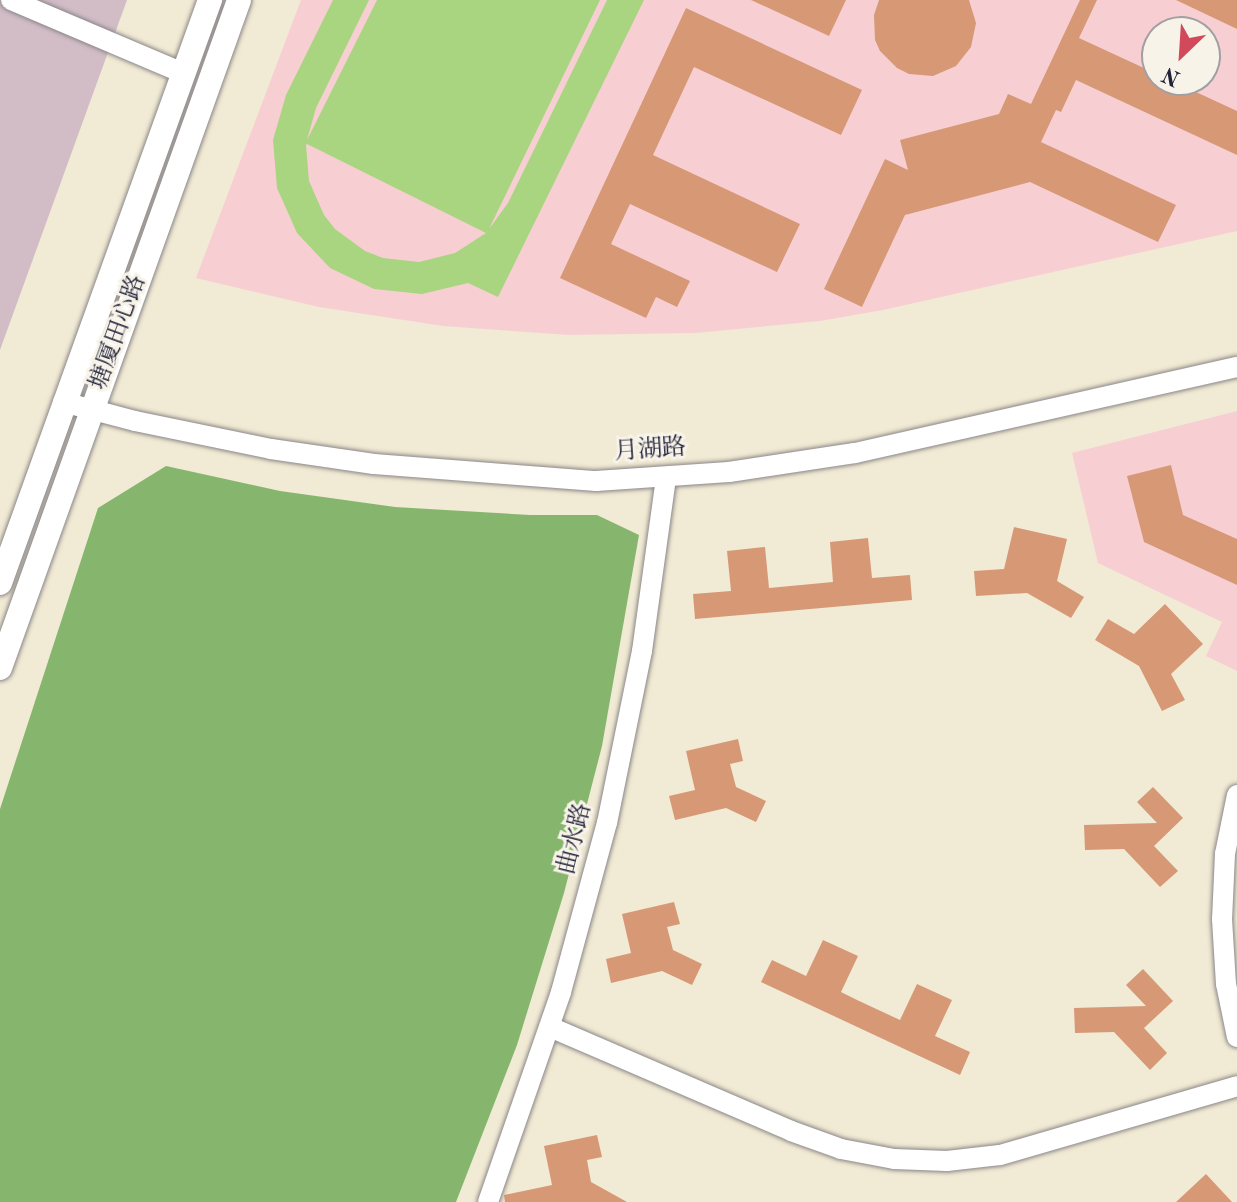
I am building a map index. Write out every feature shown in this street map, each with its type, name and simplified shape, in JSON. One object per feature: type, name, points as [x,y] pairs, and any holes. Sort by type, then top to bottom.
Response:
[{"type":"main road","name":"塘厦田心路","points":[[0,583],[210,0]]},
{"type":"main road","name":"塘厦田心路","points":[[0,668],[239,0]]},
{"type":"street","points":[[11,0],[183,73]]},
{"type":"street","name":"月湖路","points":[[63,402],[91,411],[271,449],[374,464],[596,481],[666,477],[855,453],[1237,367]]},
{"type":"street","name":"曲水路","points":[[488,1202],[550,1027],[586,908],[623,751],[642,651],[666,477]]},
{"type":"street","points":[[1237,795],[1225,854],[1222,919],[1226,984],[1237,1037]]},
{"type":"street","points":[[550,1027],[791,1131],[841,1149],[894,1159],[947,1161],[1000,1155],[1237,1086]]},
{"type":"shaded area","points":[[0,0],[127,0],[0,350]]},
{"type":"shaded area","points":[[301,0],[1237,0],[1237,231],[883,310],[820,321],[695,333],[569,335],[443,326],[319,307],[196,278]]},
{"type":"shaded area","points":[[1237,411],[1237,671],[1206,656],[1222,622],[1098,563],[1072,453]]},
{"type":"green space","points":[[333,0],[369,0],[316,108],[307,140],[377,0],[600,0],[489,229],[508,203],[607,0],[644,0],[498,297],[468,283],[422,294],[374,289],[330,268],[297,233],[277,188],[273,140],[286,95]],"holes":[[[307,144],[486,233],[455,253],[419,262],[383,258],[365,251],[335,229],[324,215],[309,181]]]},
{"type":"green space","points":[[166,466],[280,491],[395,507],[530,515],[597,515],[639,535],[602,746],[564,893],[517,1045],[456,1202],[0,1202],[0,809],[98,508]]},
{"type":"building","points":[[751,0],[846,0],[829,36]]},
{"type":"building","points":[[879,0],[969,0],[976,23],[971,47],[956,66],[933,76],[909,74],[897,68],[880,51],[875,40],[874,15]]},
{"type":"building","points":[[1080,0],[1097,0],[1079,38],[1141,67],[1141,96],[1205,96],[1237,111],[1237,155],[1076,80],[1061,112],[1056,110],[1041,142],[1176,205],[1158,242],[1030,182],[905,215],[862,307],[824,289],[885,159],[908,170],[900,140],[999,114],[1008,94],[1031,104]]},
{"type":"building","points":[[1176,0],[1237,0],[1237,29],[1221,21],[1221,16],[1210,16]]},
{"type":"building","points":[[686,8],[862,90],[841,135],[694,67],[653,155],[800,224],[777,272],[630,204],[611,244],[690,281],[677,307],[656,297],[646,318],[560,278]]},
{"type":"building","points":[[1171,465],[1183,515],[1237,539],[1237,585],[1144,542],[1127,476]]},
{"type":"building","points":[[1014,527],[1067,539],[1057,581],[1084,597],[1071,618],[1027,593],[976,596],[974,571],[1004,569]]},
{"type":"building","points":[[868,538],[872,578],[910,575],[912,600],[695,619],[693,594],[731,591],[727,551],[765,547],[769,588],[833,582],[830,542]]},
{"type":"building","points":[[1165,604],[1203,644],[1171,674],[1185,700],[1162,711],[1139,666],[1095,640],[1108,619],[1134,634]]},
{"type":"building","points":[[738,739],[743,761],[730,764],[736,787],[766,801],[756,822],[726,808],[675,820],[669,796],[695,790],[686,751]]},
{"type":"building","points":[[1153,787],[1183,818],[1154,846],[1178,871],[1160,887],[1124,849],[1085,850],[1084,825],[1157,823],[1137,802]]},
{"type":"building","points":[[674,902],[680,924],[667,927],[673,950],[702,964],[692,985],[662,971],[611,983],[606,959],[631,953],[622,914]]},
{"type":"building","points":[[823,940],[858,956],[841,992],[900,1020],[917,984],[952,1000],[935,1036],[970,1052],[960,1075],[761,982],[772,960],[806,976]]},
{"type":"building","points":[[1143,969],[1173,1001],[1144,1028],[1167,1053],[1150,1070],[1114,1032],[1075,1033],[1074,1008],[1146,1006],[1126,985]]},
{"type":"building","points":[[597,1135],[602,1157],[587,1160],[591,1182],[627,1202],[505,1202],[504,1195],[552,1185],[544,1146]]},
{"type":"building","points":[[1206,1174],[1232,1202],[1176,1202]]}]
